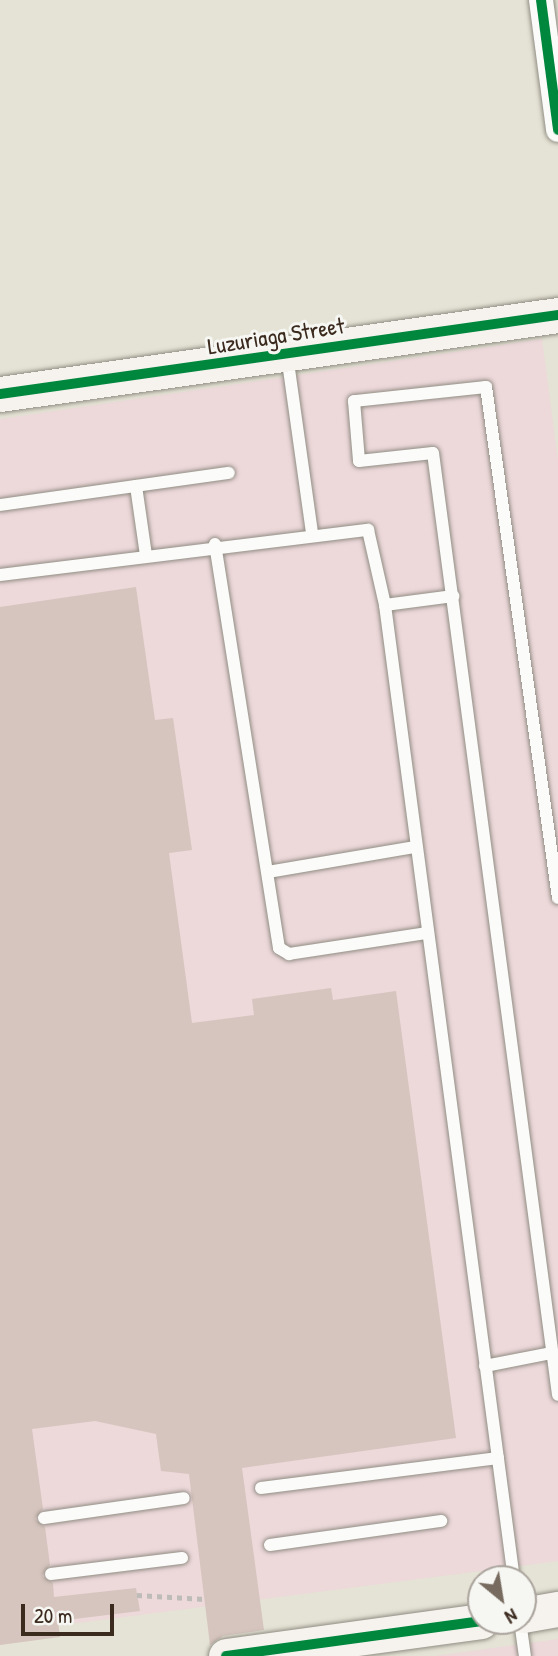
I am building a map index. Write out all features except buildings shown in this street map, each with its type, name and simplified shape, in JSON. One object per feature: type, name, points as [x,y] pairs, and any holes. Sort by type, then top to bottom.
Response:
[{"type":"street","points":[[541,0],[558,130]]},
{"type":"street","name":"Luzuriaga Street","points":[[0,394],[558,315]]},
{"type":"street","points":[[537,1613],[558,1609]]},
{"type":"street","points":[[226,1656],[467,1623]]},
{"type":"lane","points":[[287,354],[312,533]]},
{"type":"lane","points":[[558,898],[486,387],[354,401],[359,461],[433,453],[558,1395]]},
{"type":"lane","points":[[0,505],[229,473]]},
{"type":"lane","points":[[136,486],[146,555]]},
{"type":"lane","points":[[0,575],[215,544],[367,529],[385,605],[414,847],[512,1565]]},
{"type":"lane","points":[[215,544],[268,872],[285,954],[426,933]]},
{"type":"lane","points":[[385,605],[453,596]]},
{"type":"lane","points":[[268,872],[414,847]]},
{"type":"lane","points":[[485,1366],[551,1353]]},
{"type":"lane","points":[[261,1488],[498,1458]]},
{"type":"lane","points":[[44,1518],[184,1497]]},
{"type":"lane","points":[[270,1545],[442,1521]]},
{"type":"lane","points":[[51,1574],[182,1558]]},
{"type":"lane","points":[[522,1635],[525,1656]]},
{"type":"path","points":[[137,1595],[205,1599]]},
{"type":"shaded area","points":[[542,339],[558,461],[558,1561],[527,1565],[467,1565],[467,1573],[0,1633],[0,419]]},
{"type":"shaded area","points":[[558,1639],[558,1656],[435,1656]]},
{"type":"cycle path","points":[[541,0],[558,130]]},
{"type":"cycle path","points":[[0,394],[558,315]]},
{"type":"cycle path","points":[[226,1656],[467,1623]]}]
